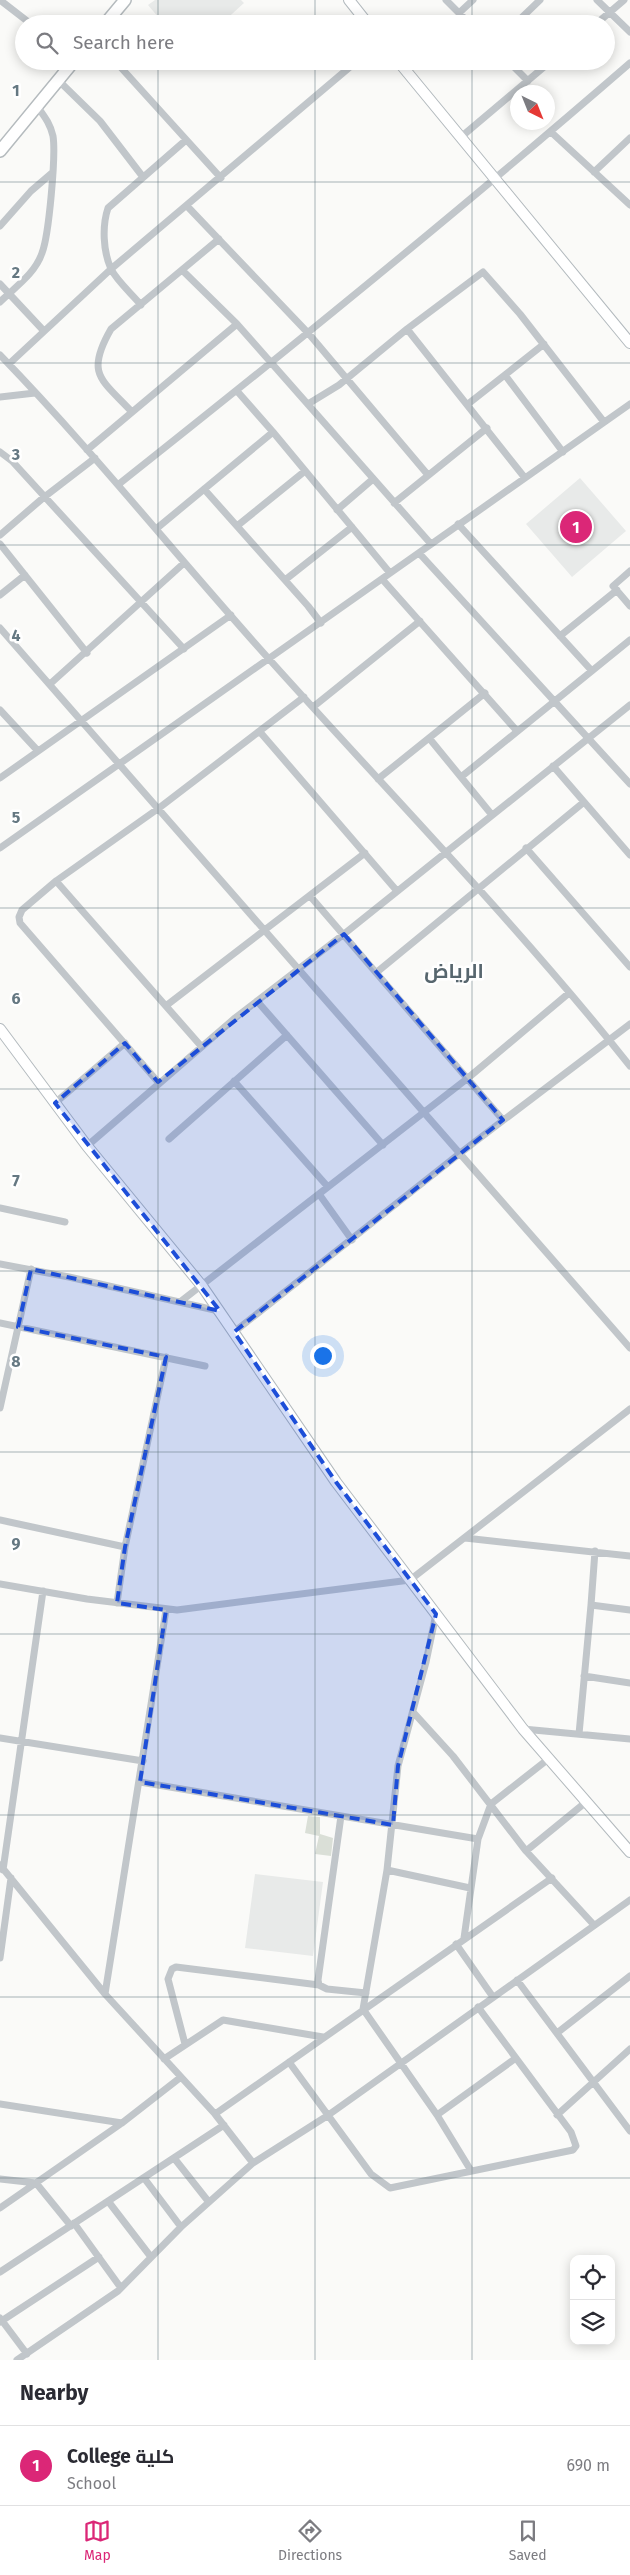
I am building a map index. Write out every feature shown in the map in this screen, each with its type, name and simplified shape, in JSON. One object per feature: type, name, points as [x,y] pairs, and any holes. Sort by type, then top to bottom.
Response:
[{"type":"main road","points":[[112,15],[125,0]]},
{"type":"main road","points":[[0,150],[66,70]]},
{"type":"street","points":[[0,0],[19,15]]},
{"type":"street","points":[[349,0],[361,15]]},
{"type":"street","points":[[446,0],[459,13],[473,0]]},
{"type":"street","points":[[524,15],[540,0]]},
{"type":"street","points":[[597,0],[613,15]]},
{"type":"street","points":[[606,15],[624,0]]},
{"type":"street","points":[[615,17],[630,32]]},
{"type":"street","points":[[119,484],[309,334],[496,180],[630,64]]},
{"type":"street","points":[[123,70],[221,178]]},
{"type":"street","points":[[9,364],[43,330],[111,269],[347,70]]},
{"type":"street","points":[[405,70],[630,343]]},
{"type":"street","points":[[517,70],[528,81]]},
{"type":"street","points":[[461,137],[541,70]]},
{"type":"street","points":[[58,80],[100,121],[143,177]]},
{"type":"street","points":[[0,302],[34,270],[43,253],[51,198],[53,137],[48,121],[36,106]]},
{"type":"street","points":[[551,132],[630,204]]},
{"type":"street","points":[[594,172],[630,138]]},
{"type":"street","points":[[141,305],[111,269],[104,240],[104,220],[108,208],[186,140]]},
{"type":"street","points":[[0,226],[31,191],[52,173]]},
{"type":"street","points":[[187,206],[309,334],[428,475]]},
{"type":"street","points":[[132,412],[102,380],[97,368],[101,347],[111,329],[219,240]]},
{"type":"street","points":[[182,270],[273,362],[431,544]]},
{"type":"street","points":[[308,404],[348,378],[407,329],[483,272],[544,344],[604,422]]},
{"type":"street","points":[[0,284],[43,330]]},
{"type":"street","points":[[87,450],[237,324]]},
{"type":"street","points":[[407,329],[525,478]]},
{"type":"street","points":[[468,404],[544,344]]},
{"type":"street","points":[[0,355],[119,484],[184,563],[268,658],[446,852],[609,1039],[630,1066]]},
{"type":"street","points":[[505,375],[563,452]]},
{"type":"street","points":[[237,391],[390,573]]},
{"type":"street","points":[[0,397],[35,393]]},
{"type":"street","points":[[0,848],[630,404]]},
{"type":"street","points":[[394,503],[487,428]]},
{"type":"street","points":[[156,529],[273,432]]},
{"type":"street","points":[[0,452],[12,461],[43,498],[184,649]]},
{"type":"street","points":[[0,535],[43,498],[95,458]]},
{"type":"street","points":[[237,526],[306,471]]},
{"type":"street","points":[[337,510],[373,479]]},
{"type":"street","points":[[204,489],[320,622]]},
{"type":"street","points":[[458,524],[592,671]]},
{"type":"street","points":[[285,580],[352,527]]},
{"type":"street","points":[[1,547],[87,653]]},
{"type":"street","points":[[419,553],[630,784]]},
{"type":"street","points":[[50,684],[87,653],[184,563]]},
{"type":"street","points":[[630,571],[613,586],[630,606]]},
{"type":"street","points":[[0,595],[24,575]]},
{"type":"street","points":[[382,579],[517,731]]},
{"type":"street","points":[[560,636],[617,590]]},
{"type":"street","points":[[0,778],[231,615]]},
{"type":"street","points":[[313,707],[420,621]]},
{"type":"street","points":[[0,628],[630,1348]]},
{"type":"street","points":[[461,777],[630,640]]},
{"type":"street","points":[[378,779],[485,693]]},
{"type":"street","points":[[158,1082],[20,923],[19,917],[22,910],[56,882],[159,808],[304,697]]},
{"type":"street","points":[[87,1146],[158,1082],[257,1000],[344,934],[588,738],[629,708]]},
{"type":"street","points":[[0,710],[38,751]]},
{"type":"street","points":[[260,732],[397,891]]},
{"type":"street","points":[[429,738],[492,815]]},
{"type":"street","points":[[553,766],[630,855]]},
{"type":"street","points":[[377,972],[584,802]]},
{"type":"street","points":[[526,848],[630,967]]},
{"type":"street","points":[[167,1005],[366,853]]},
{"type":"street","points":[[56,882],[167,1005],[201,1046]]},
{"type":"street","points":[[310,896],[503,1120]]},
{"type":"street","points":[[623,959],[630,954]]},
{"type":"street","points":[[180,1302],[424,1113],[569,993]]},
{"type":"street","points":[[257,1000],[383,1144]]},
{"type":"street","points":[[234,1332],[459,1154],[630,1024]]},
{"type":"street","points":[[0,1029],[87,1146],[202,1286],[336,1482],[523,1729],[630,1852]]},
{"type":"street","points":[[168,1139],[287,1035]]},
{"type":"street","points":[[55,1104],[125,1044]]},
{"type":"street","points":[[234,1081],[328,1187]]},
{"type":"street","points":[[319,1194],[352,1240]]},
{"type":"street","points":[[0,1208],[65,1222]]},
{"type":"street","points":[[0,1264],[31,1269],[220,1311]]},
{"type":"street","points":[[0,1408],[31,1269]]},
{"type":"street","points":[[0,1323],[205,1366]]},
{"type":"street","points":[[117,1603],[125,1547],[166,1357]]},
{"type":"street","points":[[0,1584],[166,1610],[410,1580],[630,1409]]},
{"type":"street","points":[[0,1520],[125,1547]]},
{"type":"street","points":[[465,1538],[630,1556]]},
{"type":"street","points":[[579,1734],[595,1551]]},
{"type":"street","points":[[43,1591],[22,1743],[1,1869],[11,1878],[105,1994],[215,2114],[253,2163]]},
{"type":"street","points":[[591,1605],[630,1610]]},
{"type":"street","points":[[105,1994],[166,1610]]},
{"type":"street","points":[[436,1614],[398,1766],[387,1870],[363,2009],[437,2115],[470,2170]]},
{"type":"street","points":[[584,1676],[630,1682]]},
{"type":"street","points":[[413,1712],[453,1756],[526,1851],[594,1925]]},
{"type":"street","points":[[523,1729],[630,1739]]},
{"type":"street","points":[[0,1738],[143,1761]]},
{"type":"street","points":[[464,1938],[478,1839],[491,1804],[548,1760]]},
{"type":"street","points":[[140,1782],[478,1839]]},
{"type":"street","points":[[526,1851],[586,1802]]},
{"type":"street","points":[[320,1985],[341,1816]]},
{"type":"street","points":[[387,1870],[470,1888]]},
{"type":"street","points":[[0,1958],[11,1878]]},
{"type":"street","points":[[215,2114],[552,1878]]},
{"type":"street","points":[[17,2360],[121,2288],[208,2201],[253,2163],[327,2116],[630,1900]]},
{"type":"street","points":[[456,1944],[493,1997]]},
{"type":"street","points":[[186,2044],[168,1979],[172,1969],[176,1967],[320,1985],[327,1989],[366,1993]]},
{"type":"street","points":[[557,2033],[630,1976]]},
{"type":"street","points":[[517,1980],[630,2131]]},
{"type":"street","points":[[289,2062],[371,2174],[390,2188],[573,2150],[576,2146],[575,2140],[478,2007]]},
{"type":"street","points":[[164,2059],[223,2020],[324,2037]]},
{"type":"street","points":[[557,2115],[630,2049]]},
{"type":"street","points":[[437,2115],[516,2058]]},
{"type":"street","points":[[0,2208],[122,2124],[181,2077]]},
{"type":"street","points":[[0,2104],[122,2124]]},
{"type":"street","points":[[0,2272],[224,2125]]},
{"type":"street","points":[[174,2158],[208,2201]]},
{"type":"street","points":[[144,2178],[181,2227]]},
{"type":"street","points":[[0,2179],[36,2183],[99,2257],[121,2288]]},
{"type":"street","points":[[108,2201],[151,2257]]},
{"type":"street","points":[[27,2354],[1,2320],[99,2257]]},
{"type":"highlighted area","points":[[344,934],[503,1120],[234,1332],[336,1482],[436,1614],[398,1766],[393,1825],[140,1782],[166,1610],[117,1603],[125,1547],[166,1357],[18,1327],[31,1269],[220,1311],[55,1103],[125,1043],[158,1082]]},
{"type":"shaded area","points":[[155,0],[241,0],[244,3],[231,15],[156,15],[148,5]]},
{"type":"shaded area","points":[[580,478],[626,531],[572,577],[526,524]]},
{"type":"shaded area","points":[[308,1816],[320,1817],[320,1834],[333,1838],[331,1856],[315,1854],[319,1836],[305,1833]]},
{"type":"shaded area","points":[[255,1874],[323,1882],[313,1956],[245,1948]]},
{"type":"place","name":"College كلية","points":[[576,527]]},
{"type":"district","name":"الرياض","points":[[454,971]]}]
